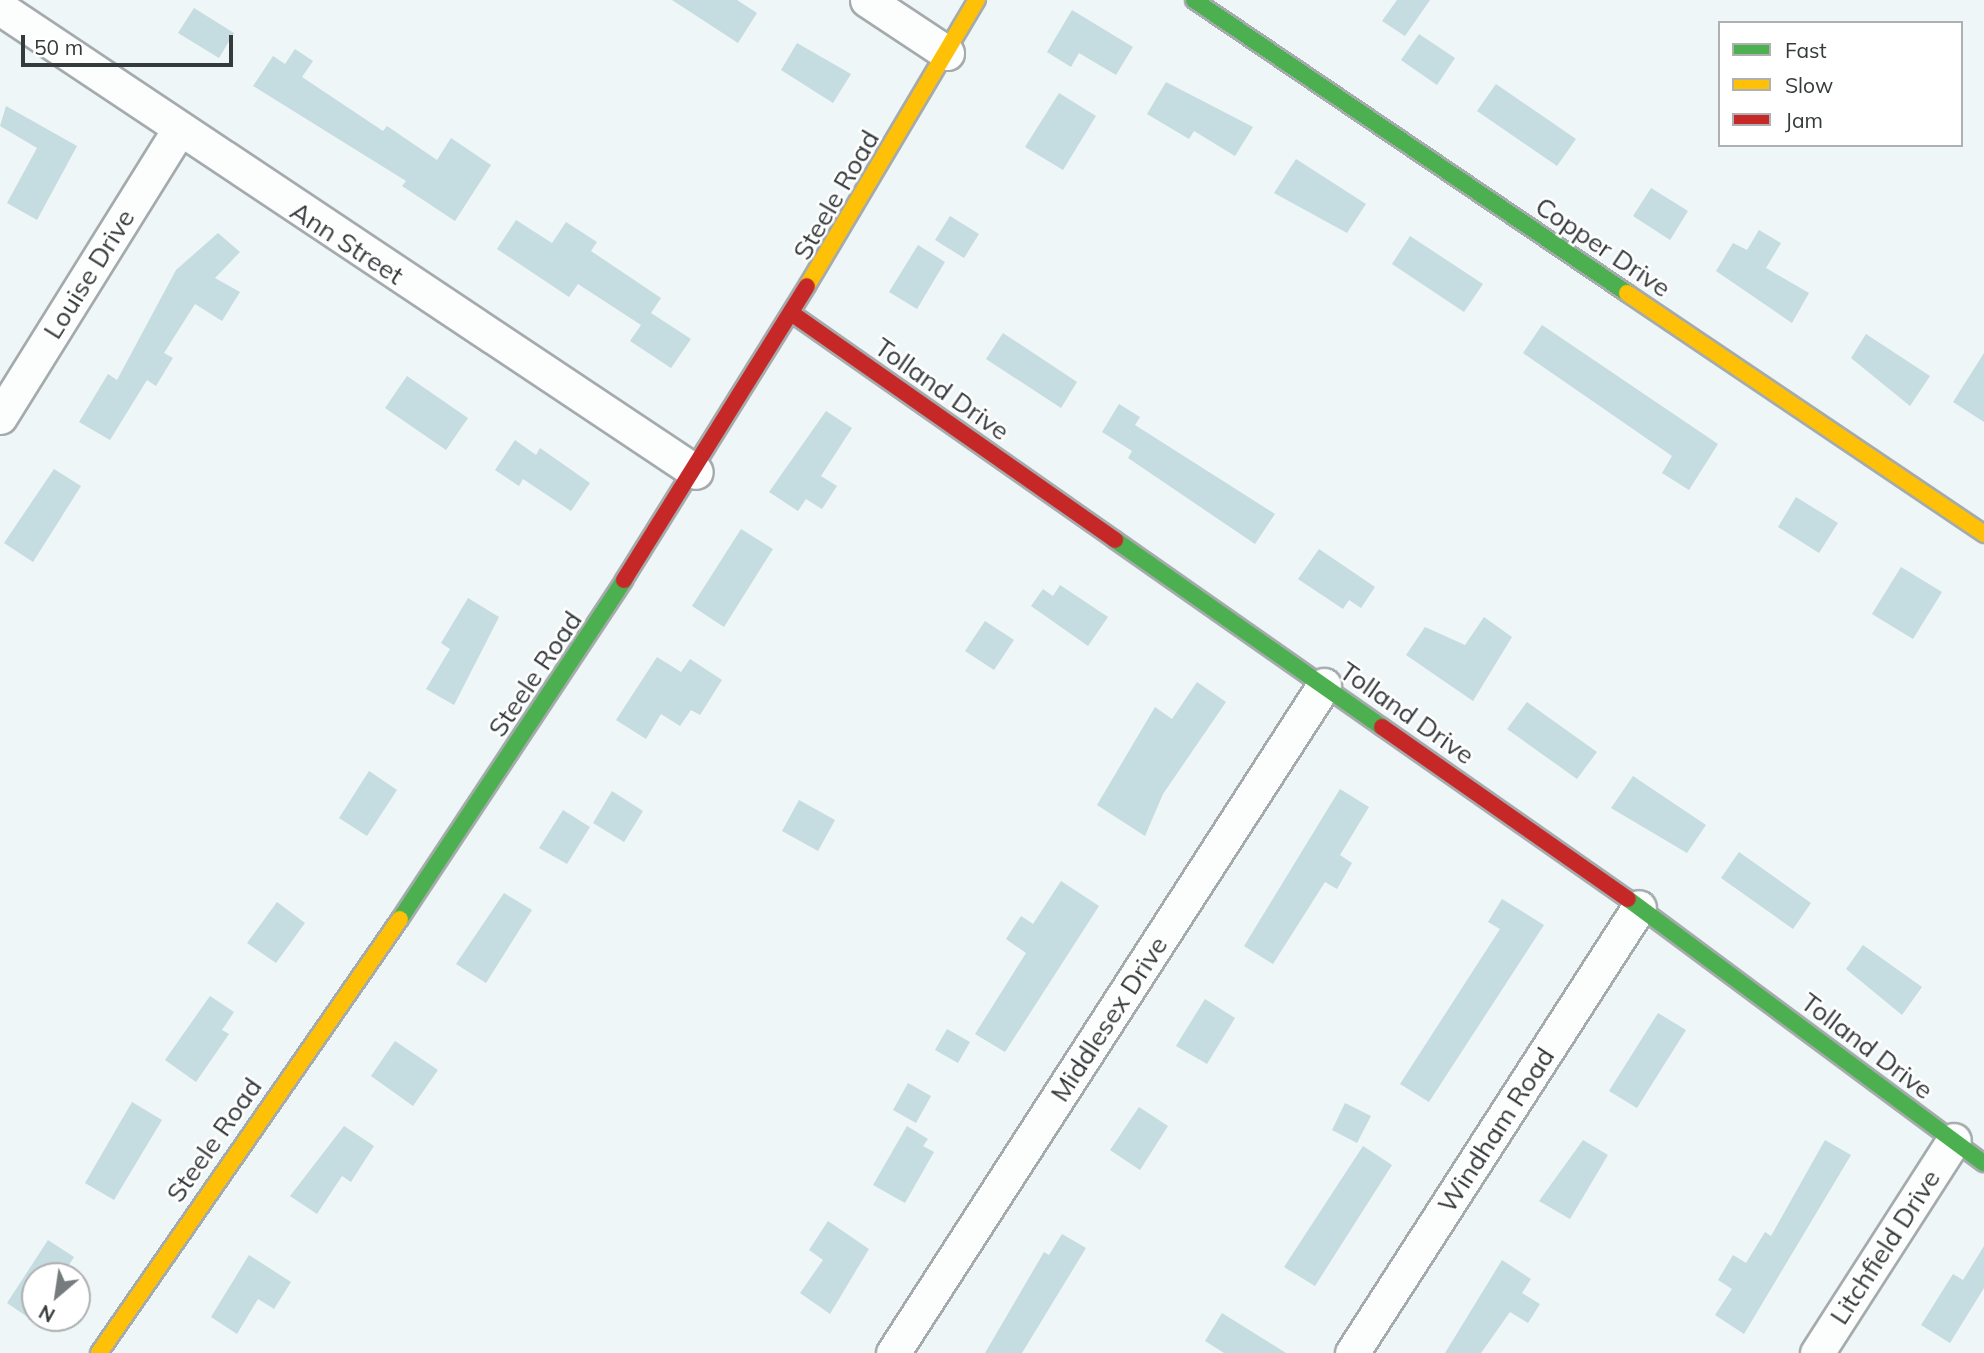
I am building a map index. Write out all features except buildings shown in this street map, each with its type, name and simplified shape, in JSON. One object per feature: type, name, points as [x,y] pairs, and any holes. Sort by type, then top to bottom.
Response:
[{"type":"street","points":[[867,0],[947,53]]},
{"type":"street","name":"Steele Road","points":[[99,1353],[424,883],[696,472],[794,315],[977,0]]},
{"type":"street","name":"Copper Drive","points":[[1194,0],[1984,534]]},
{"type":"street","name":"Ann Street","points":[[0,8],[178,131],[696,472]]},
{"type":"street","name":"Louise Drive","points":[[0,417],[178,131]]},
{"type":"street","name":"Tolland Drive","points":[[794,315],[1639,907],[1984,1163]]},
{"type":"street","name":"Middlesex Drive","points":[[893,1353],[1324,685]]},
{"type":"street","name":"Windham Road","points":[[1352,1353],[1639,907]]},
{"type":"street","name":"Litchfield Drive","points":[[1817,1353],[1954,1140]]},
{"type":"traffic: fast","points":[[1194,0],[1627,293]]},
{"type":"traffic: fast","points":[[1115,540],[1382,727]]},
{"type":"traffic: fast","points":[[400,919],[624,580]]},
{"type":"traffic: fast","points":[[1628,899],[1984,1163]]},
{"type":"traffic: slow","points":[[807,286],[977,0]]},
{"type":"traffic: slow","points":[[1627,293],[1984,534]]},
{"type":"traffic: slow","points":[[99,1353],[400,919]]},
{"type":"traffic: jam","points":[[624,580],[807,286]]},
{"type":"traffic: jam","points":[[794,315],[1115,540]]},
{"type":"traffic: jam","points":[[1382,727],[1628,899]]}]
